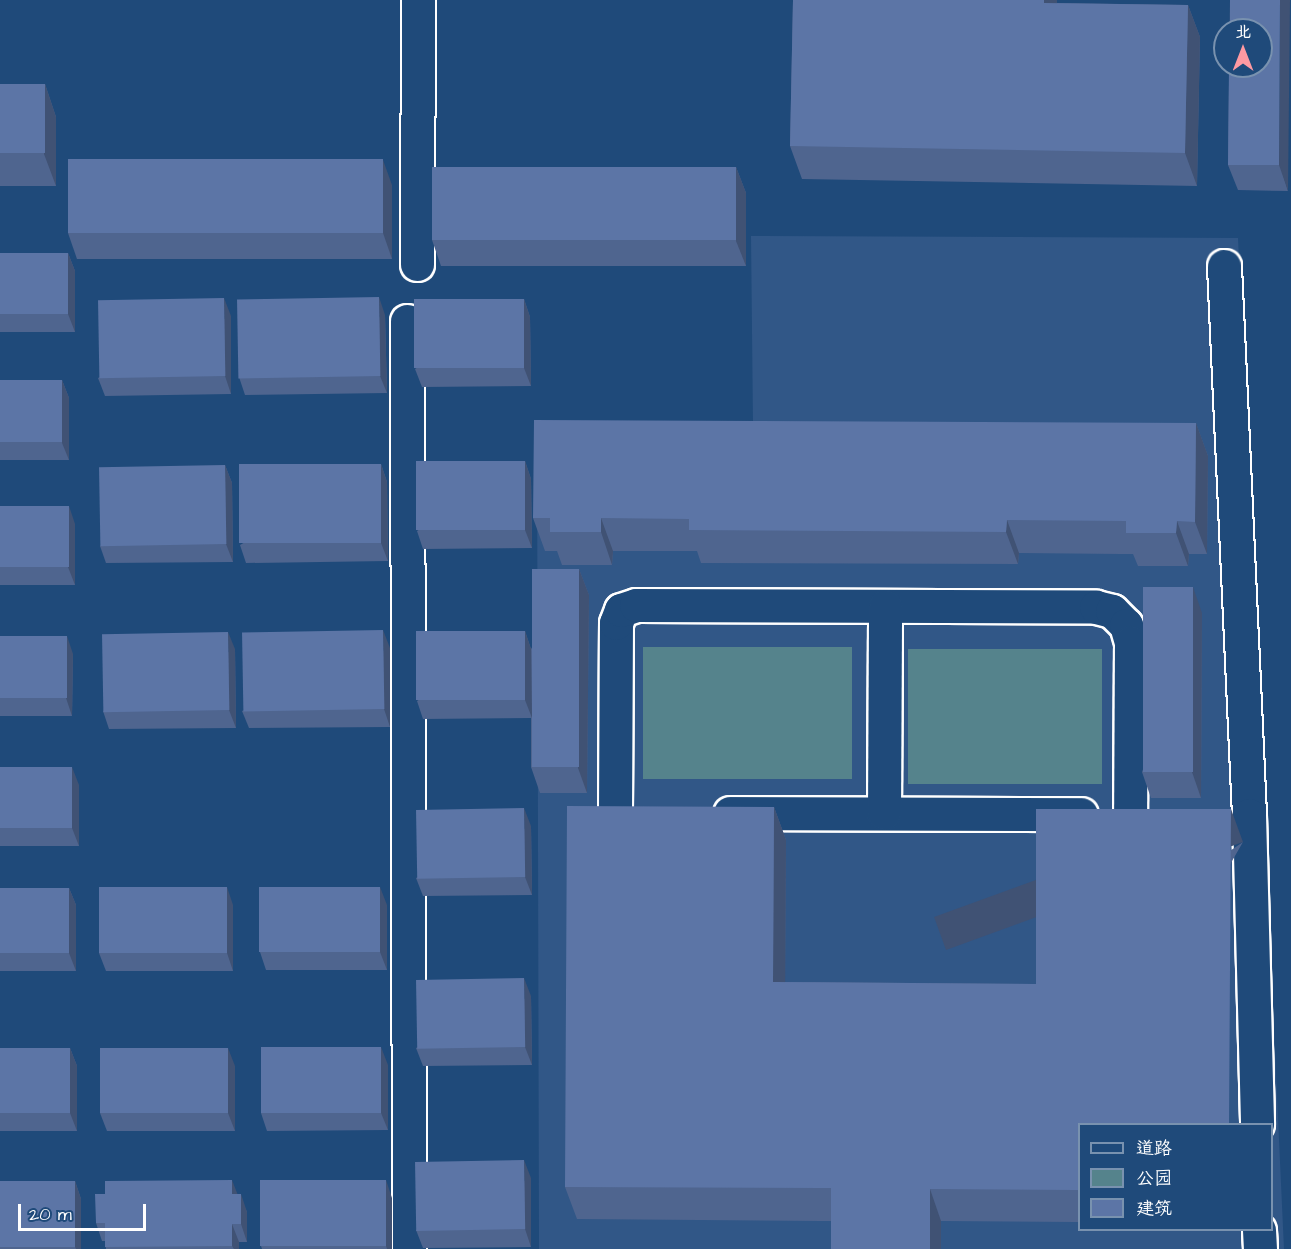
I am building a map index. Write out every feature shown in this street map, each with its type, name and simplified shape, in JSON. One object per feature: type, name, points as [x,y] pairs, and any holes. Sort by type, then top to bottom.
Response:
[{"type":"lane","points":[[417,264],[418,0]]},
{"type":"lane","points":[[1224,266],[1249,815],[1257,1123]]},
{"type":"lane","points":[[406,321],[410,1249]]},
{"type":"lane","points":[[650,813],[599,812],[616,623],[621,610],[636,605],[1096,607],[1112,611],[1126,626],[1131,642],[1130,814]]},
{"type":"lane","points":[[884,813],[885,606]]},
{"type":"lane","points":[[696,813],[1166,815]]},
{"type":"lane","points":[[1213,815],[1249,815]]},
{"type":"lane","points":[[1259,1231],[1260,1249]]},
{"type":"shaded area","points":[[751,236],[1238,238],[1284,1249],[539,1249],[537,429],[753,426]]},
{"type":"green space","points":[[643,647],[852,647],[852,779],[643,779]]},
{"type":"green space","points":[[908,649],[1102,649],[1102,784],[908,784]]},
{"type":"building","points":[[793,0],[1044,0],[1044,3],[1188,5],[1185,153],[790,146]]},
{"type":"building","points":[[1230,0],[1280,0],[1279,165],[1228,165],[1229,78],[1273,78],[1273,18],[1230,18]]},
{"type":"building","points":[[0,84],[45,84],[45,153],[0,153]]},
{"type":"building","points":[[68,159],[383,159],[383,233],[68,233]]},
{"type":"building","points":[[432,167],[736,167],[736,240],[432,240]]},
{"type":"building","points":[[0,253],[68,253],[68,314],[0,314]]},
{"type":"building","points":[[379,297],[380,376],[238,378],[237,299]]},
{"type":"building","points":[[224,298],[225,376],[99,378],[98,300]]},
{"type":"building","points":[[414,299],[524,299],[524,368],[414,368]]},
{"type":"building","points":[[0,380],[62,380],[62,442],[0,442]]},
{"type":"building","points":[[534,420],[1196,423],[1195,522],[1177,521],[1176,533],[1126,533],[1126,521],[1007,520],[1006,532],[689,530],[689,519],[601,518],[601,532],[550,532],[550,518],[533,518]]},
{"type":"building","points":[[416,461],[525,461],[525,530],[416,530]]},
{"type":"building","points":[[239,464],[381,464],[381,543],[239,543]]},
{"type":"building","points":[[225,465],[226,544],[100,546],[99,467]]},
{"type":"building","points":[[0,506],[69,506],[69,567],[0,567]]},
{"type":"building","points":[[532,569],[579,569],[579,767],[532,767]]},
{"type":"building","points":[[1143,587],[1193,587],[1193,772],[1143,772]]},
{"type":"building","points":[[383,630],[384,709],[243,711],[242,632]]},
{"type":"building","points":[[416,631],[525,631],[525,700],[416,700]]},
{"type":"building","points":[[228,632],[229,710],[103,712],[102,634]]},
{"type":"building","points":[[0,636],[67,636],[67,698],[0,698]]},
{"type":"building","points":[[0,767],[72,767],[72,828],[0,828]]},
{"type":"building","points":[[567,806],[774,807],[773,982],[1036,984],[1036,809],[1231,809],[1229,1123],[1078,1123],[1078,1190],[930,1189],[930,1249],[831,1249],[831,1188],[565,1187]]},
{"type":"building","points":[[524,808],[525,877],[417,879],[416,810]]},
{"type":"building","points":[[99,887],[227,887],[227,953],[99,953]]},
{"type":"building","points":[[259,887],[380,887],[380,952],[259,952]]},
{"type":"building","points":[[0,888],[69,888],[69,953],[0,953]]},
{"type":"building","points":[[524,978],[525,1047],[417,1049],[416,980]]},
{"type":"building","points":[[261,1047],[381,1047],[381,1113],[261,1113]]},
{"type":"building","points":[[0,1048],[70,1048],[70,1113],[0,1113]]},
{"type":"building","points":[[100,1048],[228,1048],[228,1113],[100,1113]]},
{"type":"building","points":[[524,1160],[525,1229],[416,1231],[415,1162]]},
{"type":"building","points":[[232,1180],[232,1194],[241,1194],[241,1224],[232,1224],[232,1246],[105,1247],[105,1223],[96,1223],[95,1194],[105,1194],[105,1181]]},
{"type":"building","points":[[260,1180],[386,1180],[386,1246],[260,1246]]},
{"type":"building","points":[[0,1181],[75,1181],[75,1247],[0,1247]]}]
